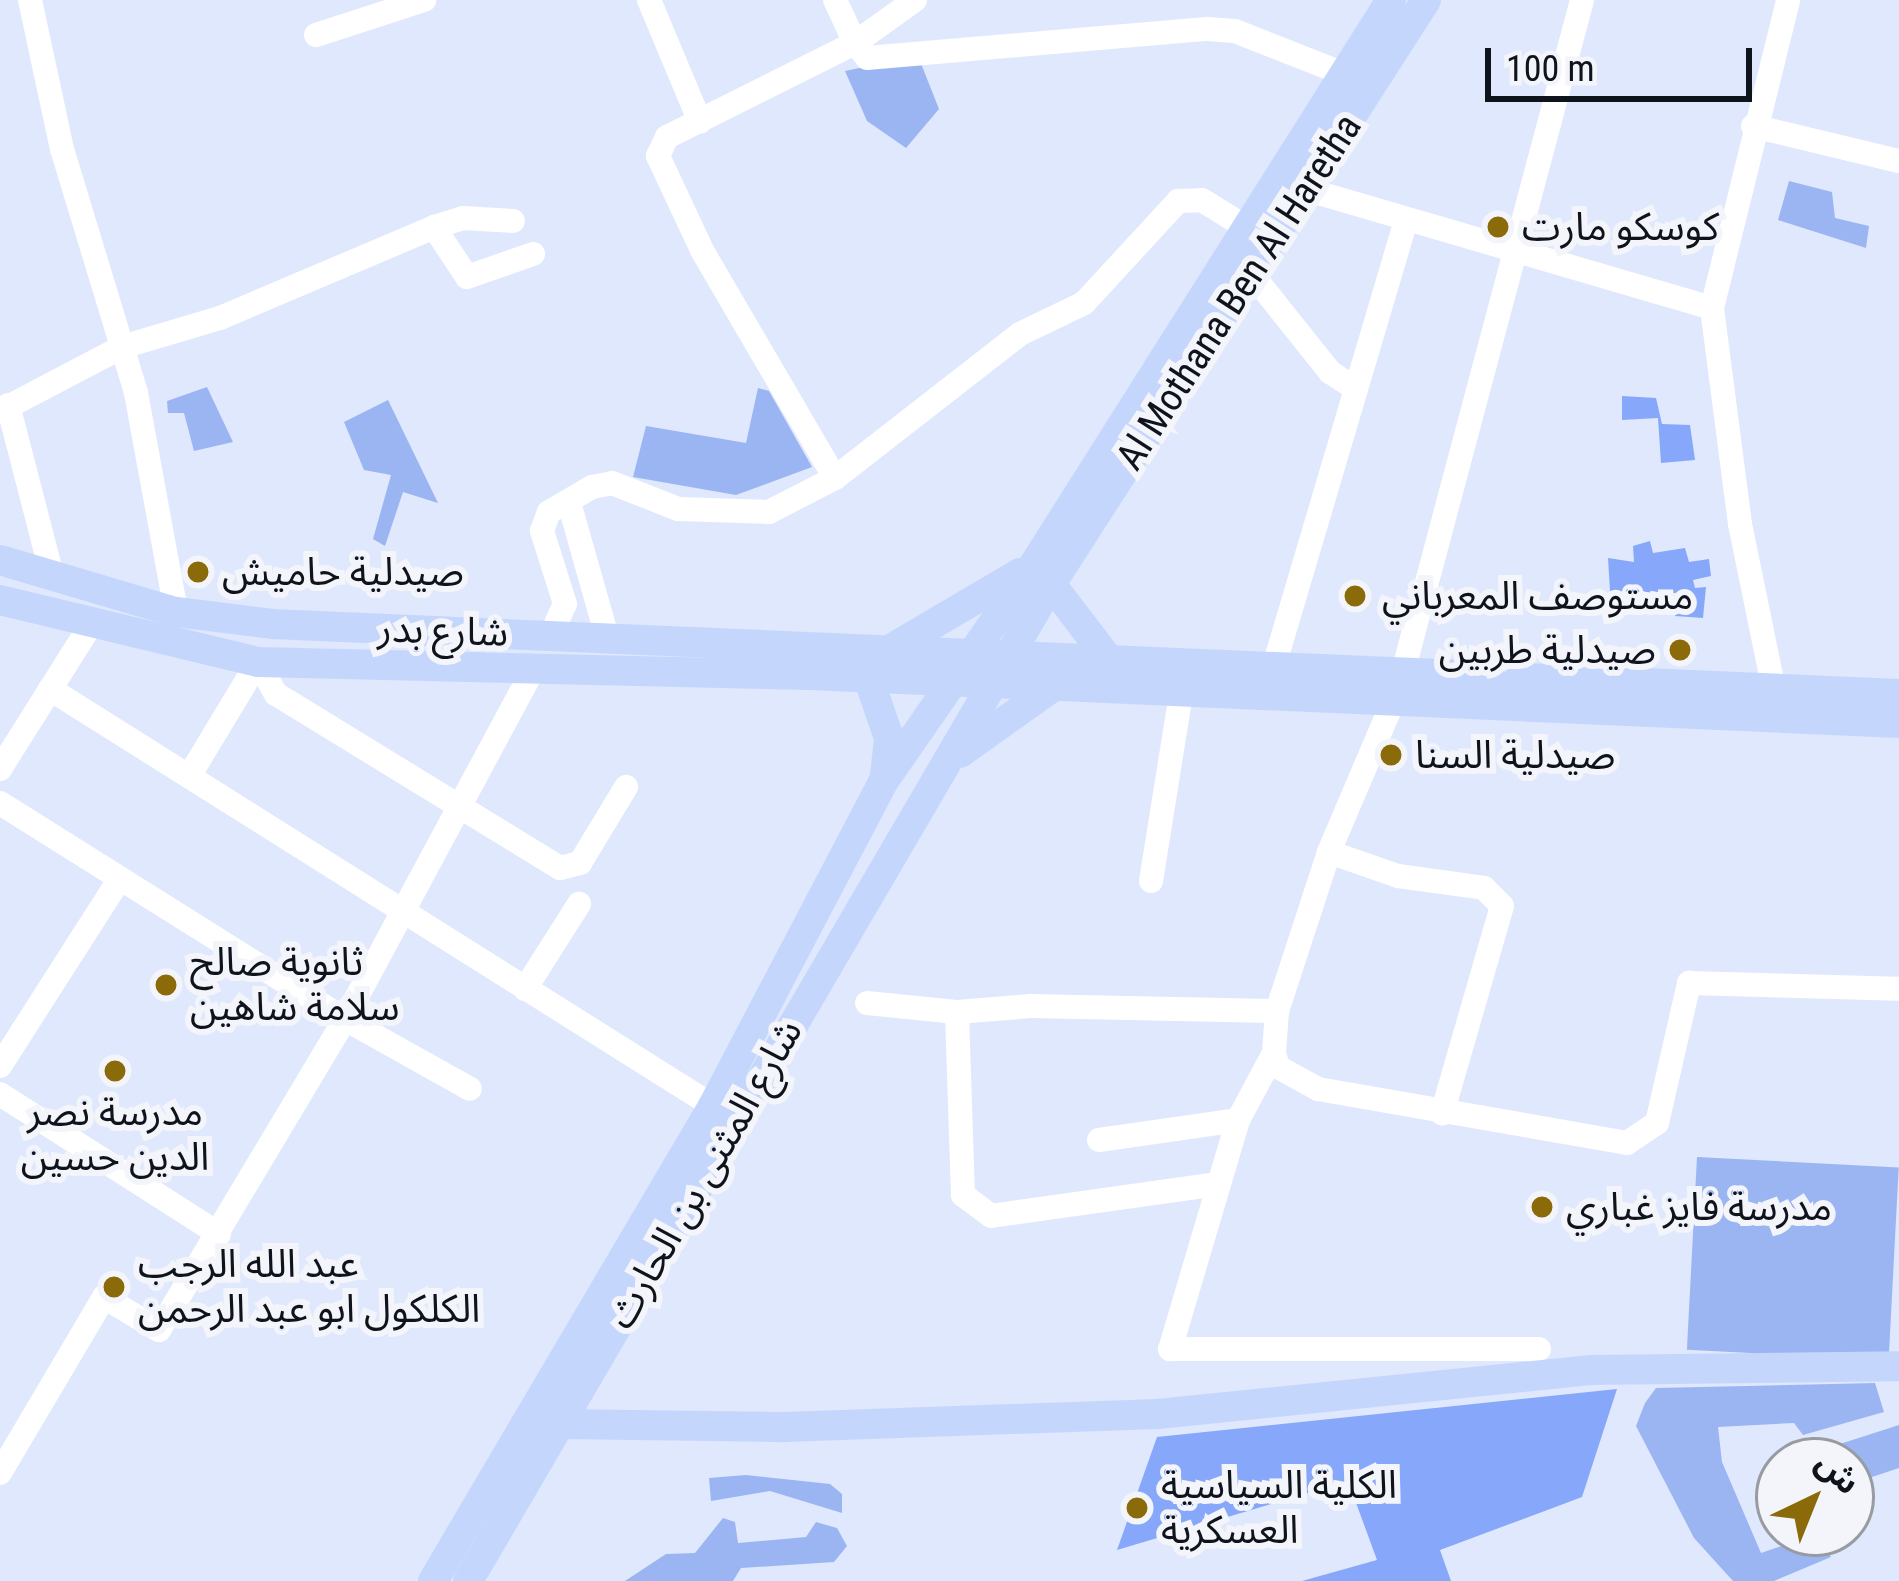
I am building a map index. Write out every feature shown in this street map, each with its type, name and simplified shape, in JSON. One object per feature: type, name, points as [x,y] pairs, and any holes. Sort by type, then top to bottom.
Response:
[{"type":"main road","points":[[894,646],[1043,573],[1247,228],[1391,0]]},
{"type":"main road","name":"Al Mothana Ben Al Haretha","points":[[1043,573],[1251,273],[1426,0]]},
{"type":"main road","name":"شارع بدر","points":[[0,560],[176,612],[272,624],[607,637],[813,660],[868,677],[1391,704],[1899,723]]},
{"type":"main road","points":[[1043,573],[1106,656]]},
{"type":"main road","name":"شارع المثنى بن الحارث","points":[[433,1581],[713,1106],[884,782],[951,681],[1043,573]]},
{"type":"main road","name":"شارع المثنى بن الحارث","points":[[468,1581],[994,684],[1043,573]]},
{"type":"main road","name":"شارع بدر","points":[[0,600],[90,626],[258,662],[532,672],[813,660],[894,646],[1009,656],[1106,656],[1899,694]]},
{"type":"main road","points":[[1391,704],[1403,672]]},
{"type":"main road","points":[[868,677],[889,738],[884,782]]},
{"type":"main road","points":[[941,768],[1054,686]]},
{"type":"main road","points":[[560,1424],[784,1426],[1158,1414],[1590,1370],[1899,1366]]},
{"type":"street","points":[[30,0],[62,149],[122,347],[176,612]]},
{"type":"street","points":[[316,35],[424,0]]},
{"type":"street","points":[[649,0],[700,122]]},
{"type":"street","points":[[835,0],[855,43],[868,58],[1207,28],[1235,31],[1344,74]]},
{"type":"street","points":[[835,478],[702,250],[658,156],[667,137],[855,43],[915,0]]},
{"type":"street","points":[[1403,672],[1582,0]]},
{"type":"street","points":[[1774,690],[1740,524],[1712,308],[1753,126],[1788,0]]},
{"type":"street","points":[[1753,126],[1899,161]]},
{"type":"street","points":[[1304,189],[1405,223],[1712,308]]},
{"type":"street","points":[[551,635],[565,604],[542,531],[549,512],[570,506],[592,487],[612,483],[678,509],[770,512],[835,478],[1020,334],[1084,303],[1178,201],[1202,200],[1247,228]]},
{"type":"street","points":[[52,575],[4,408],[122,347],[220,318],[434,227],[463,218],[513,221]]},
{"type":"street","points":[[1274,666],[1405,223]]},
{"type":"street","points":[[434,227],[466,277],[533,254]]},
{"type":"street","points":[[1251,273],[1330,372],[1356,389]]},
{"type":"street","points":[[570,506],[607,637]]},
{"type":"street","points":[[0,769],[90,626]]},
{"type":"street","points":[[191,773],[258,662],[276,694],[572,869],[626,787]]},
{"type":"street","points":[[0,1473],[104,1297],[159,1330],[345,1019],[532,672]]},
{"type":"street","points":[[50,689],[191,773],[713,1106]]},
{"type":"street","points":[[1151,881],[1181,693]]},
{"type":"street","points":[[1391,704],[1329,852],[1277,1011],[1274,1053],[1278,1067],[1318,1088],[1442,1114],[1639,1141],[1657,1123],[1689,983],[1899,989]]},
{"type":"street","points":[[0,803],[345,1019],[470,1089]]},
{"type":"street","points":[[1329,852],[1399,876],[1484,888],[1502,906],[1442,1114]]},
{"type":"street","points":[[0,1066],[119,880]]},
{"type":"street","points":[[525,988],[578,904]]},
{"type":"street","points":[[867,1003],[957,1012],[1031,1006],[1277,1011]]},
{"type":"street","points":[[957,1012],[963,1195],[991,1216],[1218,1184]]},
{"type":"street","points":[[1274,1053],[1238,1120],[1169,1349],[1539,1349]]},
{"type":"street","points":[[0,1094],[219,1234]]},
{"type":"street","points":[[1100,1140],[1238,1120]]},
{"type":"shaded area","points":[[918,56],[939,109],[906,148],[867,121],[845,71]]},
{"type":"shaded area","points":[[1789,181],[1832,192],[1835,218],[1869,226],[1866,248],[1778,220]]},
{"type":"shaded area","points":[[207,387],[233,442],[194,451],[184,413],[168,413],[167,401]]},
{"type":"shaded area","points":[[758,388],[769,391],[812,467],[736,495],[633,477],[646,426],[746,443]]},
{"type":"shaded area","points":[[1622,396],[1656,398],[1662,424],[1690,425],[1695,460],[1661,463],[1658,418],[1622,420]]},
{"type":"shaded area","points":[[388,400],[438,503],[403,492],[385,546],[373,539],[391,475],[364,470],[344,422]]},
{"type":"shaded area","points":[[1650,541],[1653,553],[1685,548],[1689,562],[1709,559],[1711,576],[1693,580],[1695,588],[1706,587],[1703,618],[1675,616],[1676,593],[1610,591],[1608,558],[1634,562],[1633,546]]},
{"type":"shaded area","points":[[1697,1157],[1899,1168],[1889,1360],[1687,1350]]},
{"type":"shaded area","points":[[1875,1383],[1884,1412],[1803,1435],[1794,1423],[1718,1427],[1722,1462],[1755,1539],[1755,1557],[1831,1557],[1774,1581],[1733,1581],[1694,1538],[1636,1426],[1656,1388]]},
{"type":"shaded area","points":[[1617,1389],[1582,1497],[1440,1550],[1451,1581],[1302,1581],[1377,1560],[1348,1481],[1117,1550],[1157,1437]]},
{"type":"shaded area","points":[[1899,1425],[1899,1468],[1875,1476],[1875,1437],[1862,1437]]},
{"type":"shaded area","points":[[746,1475],[830,1484],[842,1494],[842,1513],[770,1491],[711,1501],[709,1478]]},
{"type":"shaded area","points":[[723,1518],[735,1522],[738,1543],[806,1537],[816,1522],[837,1528],[847,1546],[834,1562],[741,1568],[733,1581],[625,1581],[666,1554],[695,1553]]},
{"type":"place","name":"كوسكو مارت","points":[[1498,227]]},
{"type":"place","name":"صيدلية حاميش","points":[[198,572]]},
{"type":"place","name":"مستوصف المعرباني","points":[[1355,596]]},
{"type":"place","name":"صيدلية طربين","points":[[1680,650]]},
{"type":"place","name":"صيدلية السنا","points":[[1391,755]]},
{"type":"place","name":"ثانوية صالح سلامة شاهين","points":[[166,985]]},
{"type":"place","name":"مدرسة نصر الدين حسين","points":[[115,1071]]},
{"type":"place","name":"مدرسة فايز غباري","points":[[1542,1207]]},
{"type":"place","name":"عبد الله الرجب الكلكول ابو عبد الرحمن","points":[[114,1287]]},
{"type":"place","name":"الكلية السياسية العسكرية","points":[[1137,1508]]}]
